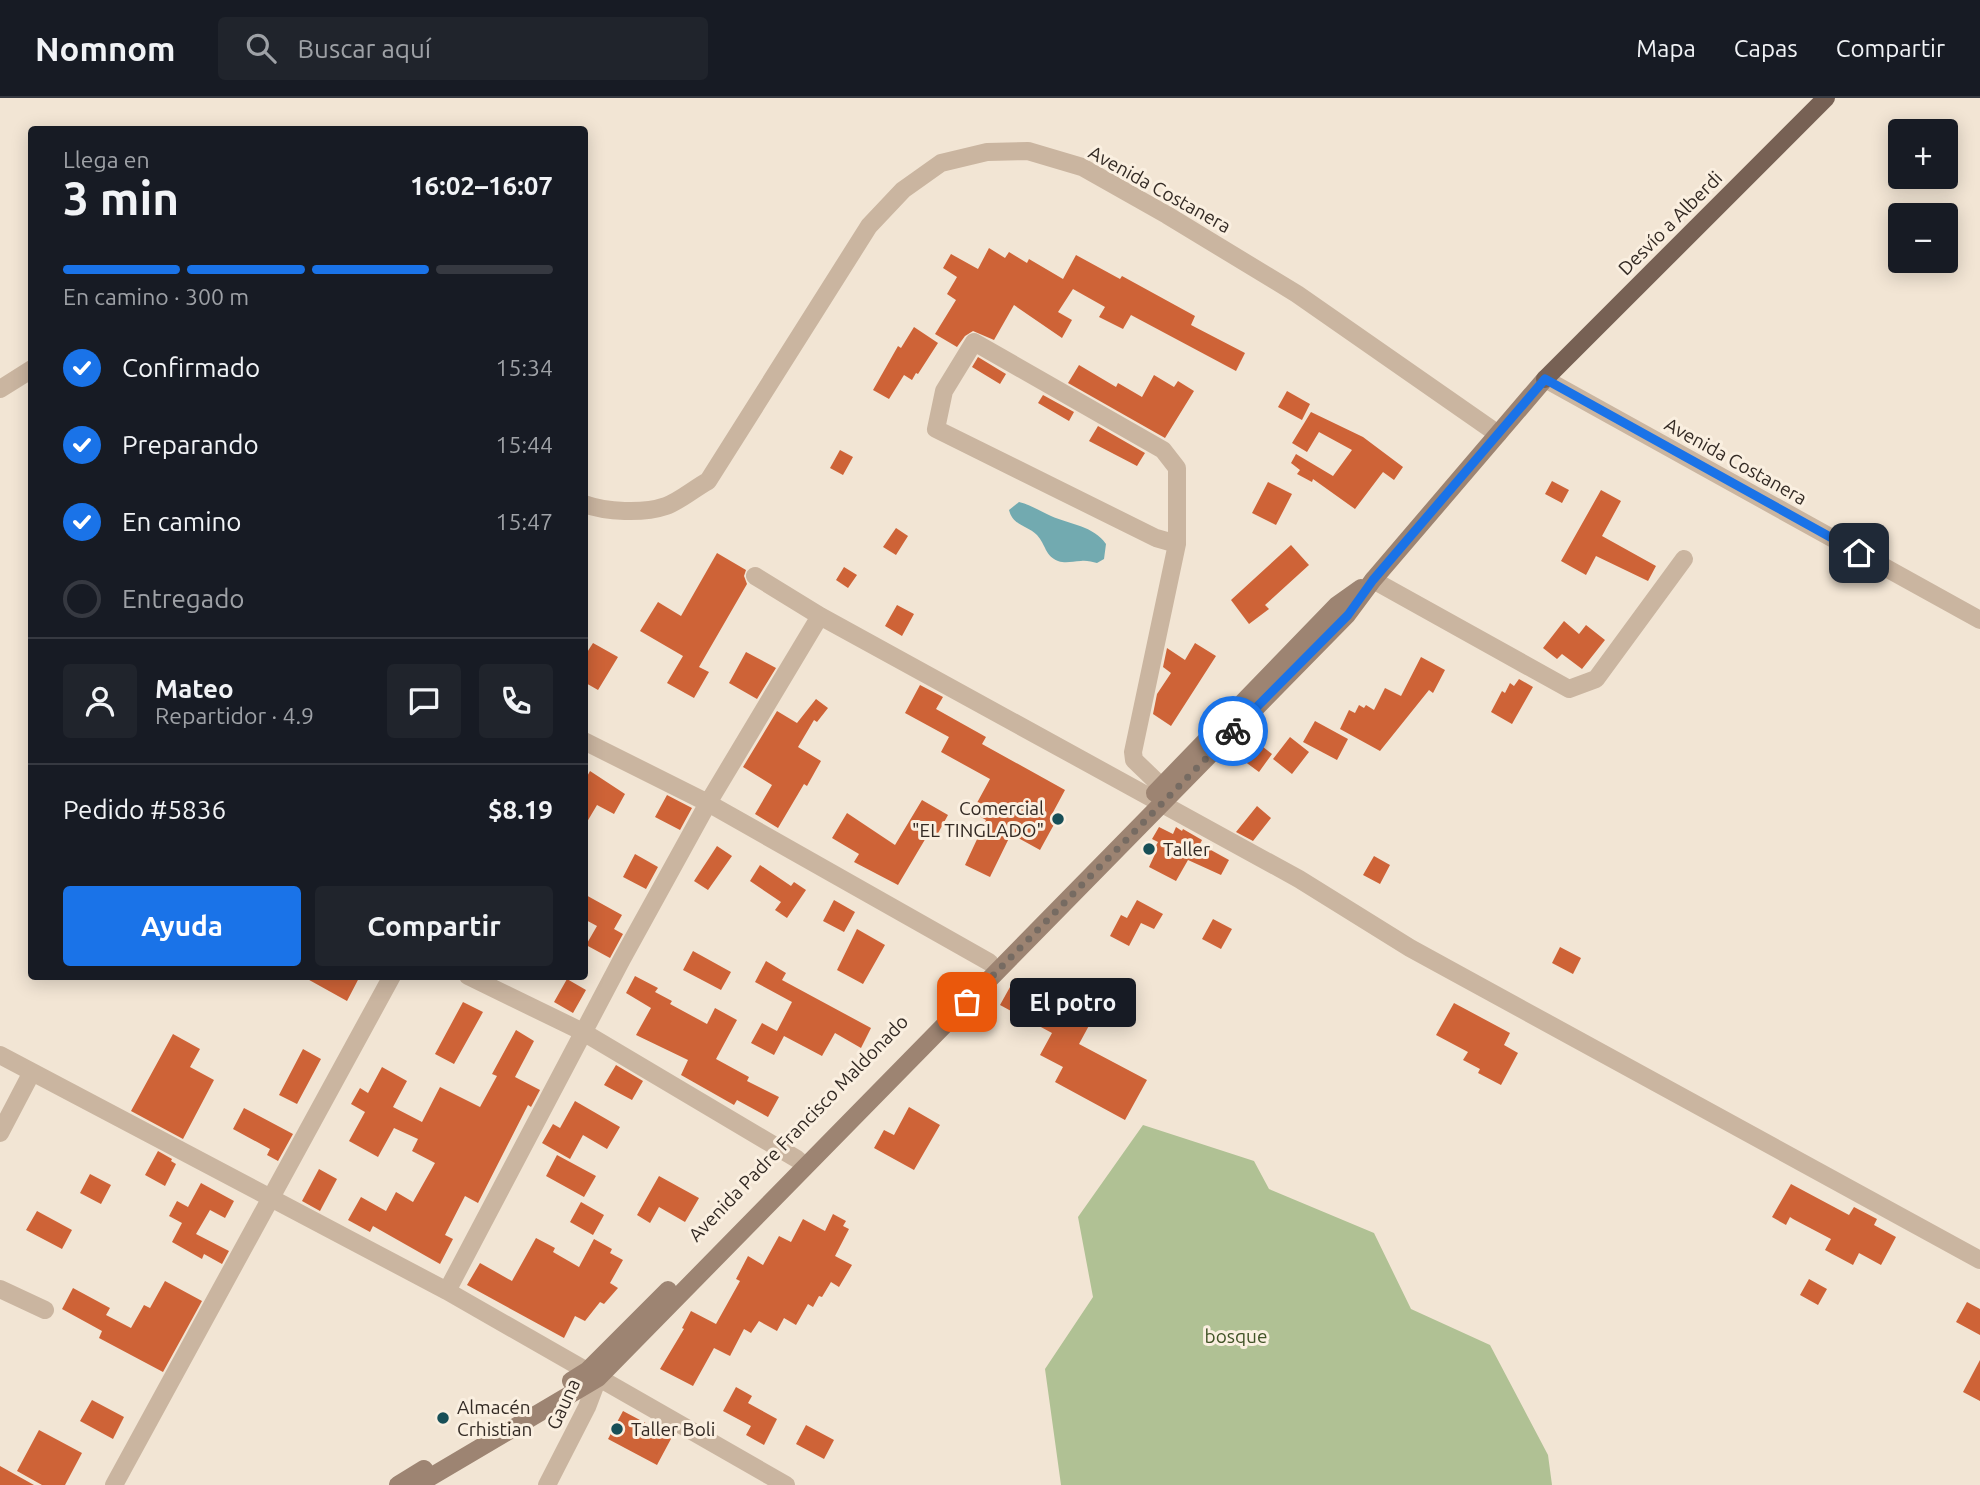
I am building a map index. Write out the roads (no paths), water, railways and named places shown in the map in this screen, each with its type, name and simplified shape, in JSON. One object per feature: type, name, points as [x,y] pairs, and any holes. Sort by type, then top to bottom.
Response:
[{"type":"main road","name":"Desvío a Alberdi","points":[[1545,379],[1826,98]]},
{"type":"main road","name":"Avenida Padre Francisco Maldonado","points":[[417,1485],[593,1375],[1158,796],[1337,605],[1373,580],[1545,379]]},
{"type":"main road","name":"Avenida Padre Francisco Maldonado","points":[[398,1485],[593,1375],[797,1159],[989,962],[1158,796]]},
{"type":"street","name":"Avenida Costanera","points":[[588,506],[599,510],[666,506],[708,481],[869,226],[903,190],[941,163],[987,152],[1028,151],[1082,167],[1297,294],[1498,434]]},
{"type":"street","points":[[1158,796],[1134,761],[1133,752],[1177,544],[1178,468],[1163,450],[974,342],[944,391],[936,429],[1156,538],[1177,544]]},
{"type":"street","points":[[0,389],[28,372]]},
{"type":"street","name":"Avenida Costanera","points":[[1545,379],[1980,620]]},
{"type":"street","points":[[1373,580],[1569,689],[1596,679],[1684,559]]},
{"type":"street","points":[[755,576],[820,616],[1158,796],[1410,948],[1980,1260]]},
{"type":"street","points":[[447,1291],[583,1032],[708,803],[820,616]]},
{"type":"street","points":[[588,743],[708,803],[989,962]]},
{"type":"street","points":[[114,1485],[390,980]]},
{"type":"street","points":[[476,980],[583,1032],[797,1159]]},
{"type":"street","points":[[0,1055],[447,1291],[786,1485]]},
{"type":"street","points":[[0,1133],[32,1072]]},
{"type":"street","points":[[0,1289],[45,1310]]},
{"type":"street","name":"Gauna","points":[[547,1485],[587,1407],[593,1375]]},
{"type":"water","points":[[1019,502],[1095,533],[1106,544],[1104,559],[1097,563],[1054,559],[1037,535],[1011,515],[1009,510]]},
{"type":"place","name":"Comercial \"EL TINGLADO\"","points":[[1058,819]]},
{"type":"place","name":"Taller","points":[[1149,849]]},
{"type":"place","name":"El potro","points":[[967,1002]]},
{"type":"place","name":"Almacén Crhistian","points":[[443,1418]]},
{"type":"place","name":"Taller Boli","points":[[617,1429]]},
{"type":"park label","name":"bosque","points":[[1236,1336]]}]
